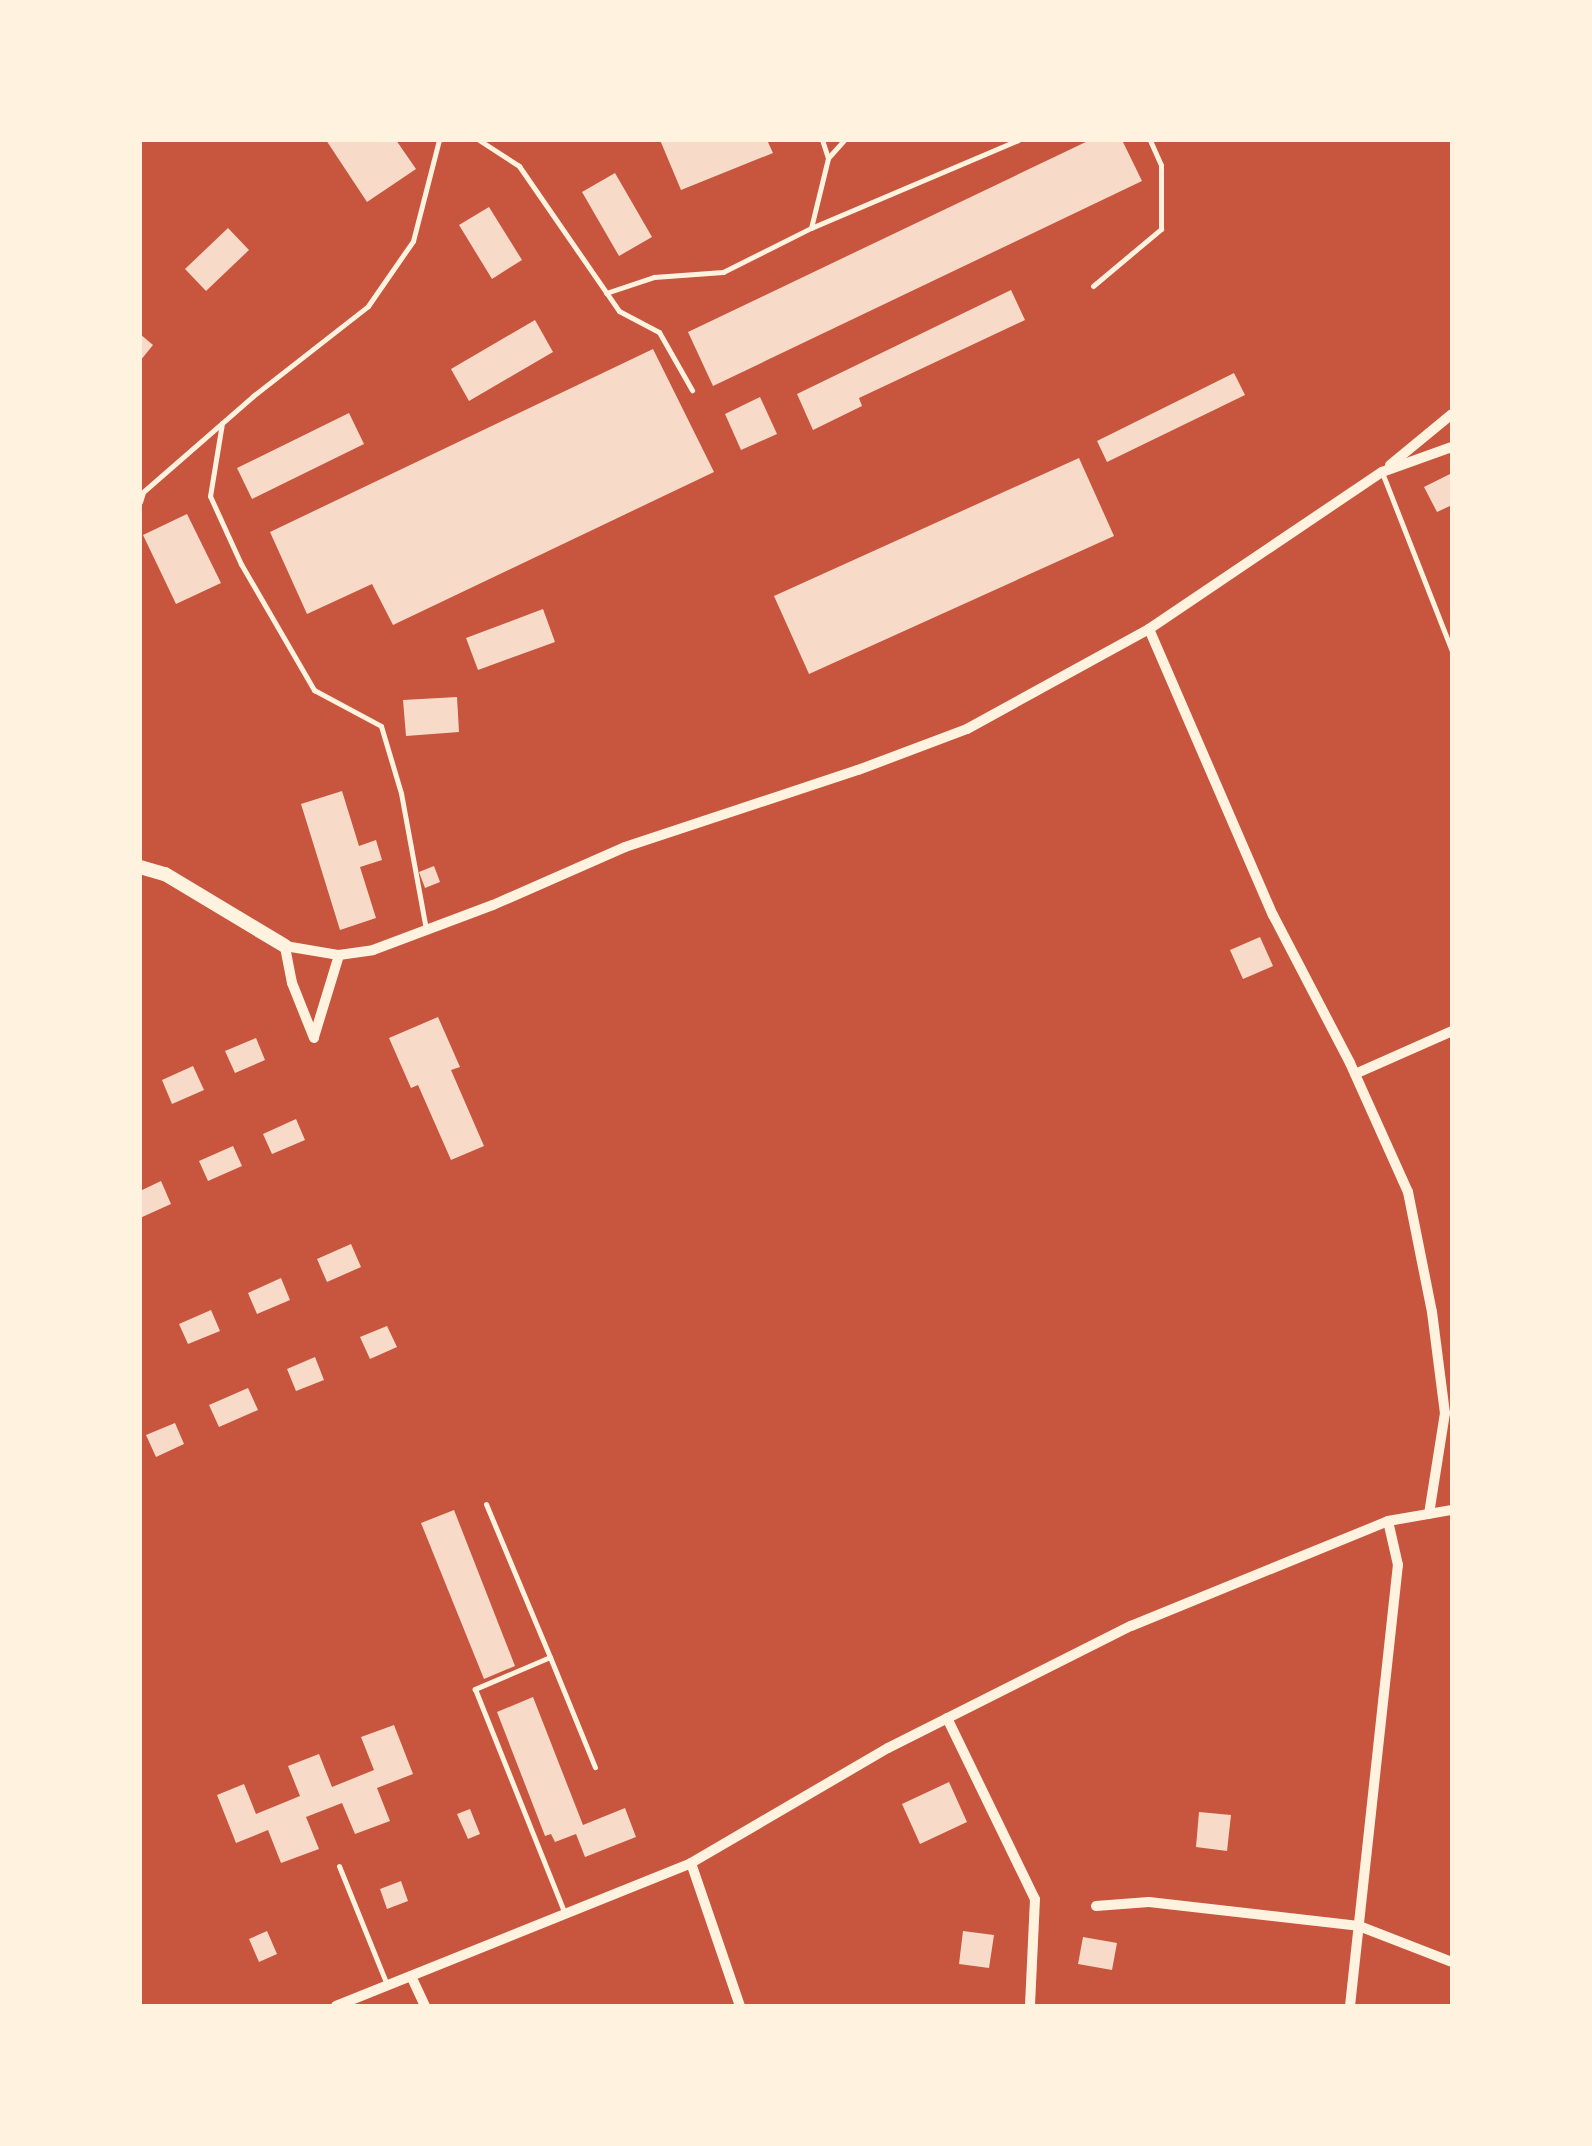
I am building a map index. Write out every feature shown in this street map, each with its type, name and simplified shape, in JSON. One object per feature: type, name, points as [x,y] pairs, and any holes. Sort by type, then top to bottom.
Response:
[{"type":"street","points":[[140,867],[164,874],[285,946],[339,955],[374,950],[427,932],[626,847],[858,770],[967,728],[1149,629],[1382,472],[1452,414]]},
{"type":"street","points":[[1382,472],[1452,447]]},
{"type":"street","points":[[1149,629],[1273,915],[1355,1074],[1408,1192],[1432,1312],[1445,1413],[1429,1514]]},
{"type":"street","points":[[285,946],[292,983],[314,1038],[339,955]]},
{"type":"street","points":[[1355,1074],[1452,1031]]},
{"type":"street","points":[[336,2006],[691,1863],[947,1718],[1131,1626],[1388,1522],[1452,1510]]},
{"type":"street","points":[[1350,2006],[1398,1566],[1388,1522]]},
{"type":"street","points":[[947,1718],[1035,1899],[1030,2006]]},
{"type":"street","points":[[691,1863],[740,2006]]},
{"type":"street","points":[[1096,1906],[1149,1902],[1359,1926],[1452,1962]]},
{"type":"street","points":[[411,1976],[425,2006]]},
{"type":"lane","points":[[140,502],[143,492],[222,423],[368,306],[412,242],[439,140]]},
{"type":"lane","points":[[479,140],[519,166],[619,310],[659,332],[692,390]]},
{"type":"lane","points":[[822,140],[828,158]]},
{"type":"lane","points":[[811,228],[828,158],[844,140]]},
{"type":"lane","points":[[606,293],[654,276],[723,272],[811,228],[1018,140]]},
{"type":"lane","points":[[1093,286],[1161,230],[1162,165],[1150,140]]},
{"type":"lane","points":[[222,423],[210,496],[241,564],[314,690],[381,726],[401,792],[427,932]]},
{"type":"lane","points":[[1382,472],[1452,651]]},
{"type":"lane","points":[[486,1504],[595,1768]]},
{"type":"lane","points":[[550,1657],[475,1690],[564,1914]]},
{"type":"lane","points":[[339,1866],[388,1985]]},
{"type":"building","points":[[326,140],[396,140],[416,169],[367,202]]},
{"type":"building","points":[[660,140],[767,140],[773,153],[681,190]]},
{"type":"building","points":[[1090,140],[1122,140],[1142,181],[713,386],[688,332]]},
{"type":"building","points":[[615,173],[652,237],[619,256],[582,192]]},
{"type":"building","points":[[489,207],[522,260],[492,279],[459,225]]},
{"type":"building","points":[[228,228],[249,250],[206,291],[185,269]]},
{"type":"building","points":[[1011,290],[1025,320],[859,398],[862,406],[813,430],[797,394]]},
{"type":"building","points":[[535,320],[553,352],[469,401],[451,369]]},
{"type":"building","points":[[140,334],[153,345],[140,361]]},
{"type":"building","points":[[653,349],[714,472],[393,625],[372,584],[307,614],[270,532]]},
{"type":"building","points":[[1234,373],[1245,395],[1107,462],[1097,441]]},
{"type":"building","points":[[760,397],[777,434],[741,450],[725,414]]},
{"type":"building","points":[[349,413],[364,444],[252,499],[237,468]]},
{"type":"building","points":[[1079,458],[1114,536],[809,674],[774,596]]},
{"type":"building","points":[[1452,473],[1452,505],[1437,512],[1424,487]]},
{"type":"building","points":[[187,514],[221,583],[176,604],[143,535]]},
{"type":"building","points":[[543,609],[555,642],[478,670],[466,638]]},
{"type":"building","points":[[457,697],[459,732],[406,736],[403,700]]},
{"type":"building","points":[[342,791],[359,846],[376,840],[382,860],[360,867],[376,918],[340,930],[301,804]]},
{"type":"building","points":[[434,866],[440,882],[425,888],[419,872]]},
{"type":"building","points":[[1260,937],[1273,966],[1243,979],[1230,950]]},
{"type":"building","points":[[438,1017],[460,1067],[451,1070],[484,1146],[451,1160],[418,1085],[411,1088],[389,1038]]},
{"type":"building","points":[[256,1038],[265,1060],[235,1073],[225,1051]]},
{"type":"building","points":[[193,1066],[204,1090],[172,1104],[162,1080]]},
{"type":"building","points":[[296,1119],[305,1140],[272,1154],[263,1134]]},
{"type":"building","points":[[233,1146],[242,1166],[208,1181],[199,1161]]},
{"type":"building","points":[[161,1181],[171,1204],[140,1218],[140,1191]]},
{"type":"building","points":[[351,1244],[361,1267],[327,1282],[317,1259]]},
{"type":"building","points":[[281,1278],[290,1300],[257,1314],[248,1293]]},
{"type":"building","points":[[211,1310],[220,1331],[188,1344],[179,1324]]},
{"type":"building","points":[[387,1326],[397,1347],[370,1359],[360,1337]]},
{"type":"building","points":[[315,1357],[324,1380],[296,1391],[287,1369]]},
{"type":"building","points":[[248,1388],[258,1410],[219,1427],[209,1405]]},
{"type":"building","points":[[175,1423],[184,1444],[156,1457],[146,1435]]},
{"type":"building","points":[[454,1510],[515,1666],[484,1679],[421,1523]]},
{"type":"building","points":[[533,1697],[583,1825],[625,1808],[636,1837],[585,1857],[576,1834],[555,1842],[551,1834],[545,1836],[497,1712]]},
{"type":"building","points":[[394,1725],[413,1774],[377,1788],[390,1821],[355,1834],[342,1803],[306,1817],[319,1849],[281,1863],[268,1830],[236,1843],[217,1795],[244,1784],[256,1814],[300,1796],[288,1766],[319,1754],[332,1787],[374,1770],[361,1737]]},
{"type":"building","points":[[949,1782],[967,1822],[920,1844],[902,1804]]},
{"type":"building","points":[[470,1809],[480,1834],[468,1839],[457,1814]]},
{"type":"building","points":[[1199,1812],[1231,1815],[1227,1851],[1196,1847]]},
{"type":"building","points":[[401,1881],[408,1901],[387,1909],[380,1889]]},
{"type":"building","points":[[267,1931],[277,1954],[259,1962],[249,1939]]},
{"type":"building","points":[[963,1931],[994,1935],[989,1968],[959,1964]]},
{"type":"building","points":[[1083,1937],[1117,1943],[1112,1970],[1078,1964]]}]
